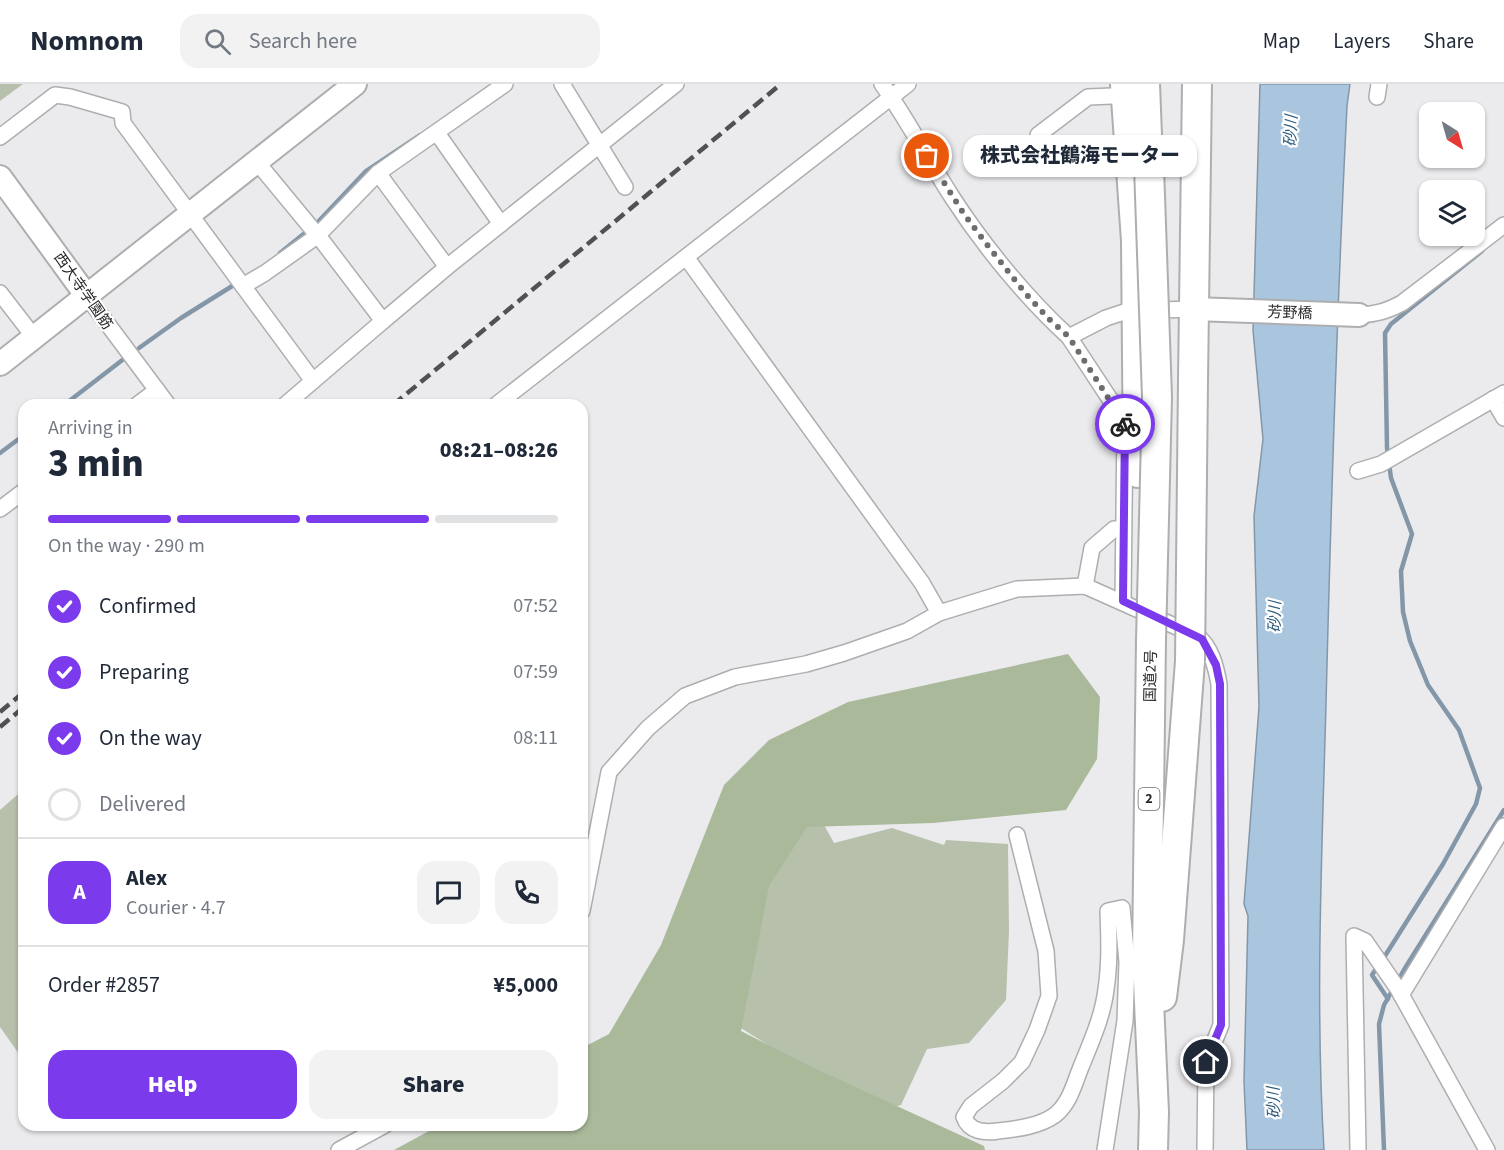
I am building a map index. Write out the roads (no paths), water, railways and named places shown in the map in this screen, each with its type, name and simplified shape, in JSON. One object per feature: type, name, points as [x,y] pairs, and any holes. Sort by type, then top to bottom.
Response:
[{"type":"highway","name":"国道2号","points":[[1139,84],[1149,167]]},
{"type":"highway","name":"国道2号","points":[[1142,639],[1156,398],[1145,84]]},
{"type":"highway","points":[[1153,1150],[1162,1002],[1169,940],[1190,661],[1197,84]]},
{"type":"highway","points":[[1116,88],[1130,146],[1136,241],[1131,310],[1142,639],[1135,790],[1147,958],[1154,1112]]},
{"type":"street","points":[[0,364],[355,84]]},
{"type":"street","points":[[241,282],[265,273],[378,173],[409,149],[437,133],[505,84]]},
{"type":"street","points":[[562,84],[625,187]]},
{"type":"street","points":[[882,84],[964,214],[1026,294],[1069,337],[1125,422],[1123,601]]},
{"type":"street","points":[[504,399],[909,84]]},
{"type":"street","points":[[1210,84],[1212,118]]},
{"type":"street","points":[[292,399],[447,267],[672,85]]},
{"type":"street","points":[[1038,135],[1088,97],[1116,88],[1131,310]]},
{"type":"street","points":[[0,137],[55,95],[122,112],[123,123],[313,381]]},
{"type":"street","points":[[437,133],[501,224]]},
{"type":"street","points":[[257,162],[383,321]]},
{"type":"street","points":[[378,173],[447,267]]},
{"type":"street","name":"西大寺学園筋","points":[[0,177],[164,399]]},
{"type":"street","points":[[1352,314],[1386,312],[1402,303],[1504,225]]},
{"type":"street","points":[[686,257],[922,583],[939,613]]},
{"type":"street","points":[[0,293],[34,337]]},
{"type":"street","points":[[1069,337],[1106,318],[1131,310],[1193,309]]},
{"type":"street","name":"芳野橋","points":[[1193,309],[1352,314]]},
{"type":"street","points":[[145,399],[157,390]]},
{"type":"street","points":[[1358,471],[1388,460],[1498,396],[1504,418]]},
{"type":"street","points":[[0,509],[18,496]]},
{"type":"street","points":[[1085,586],[1092,548],[1114,529],[1122,530]]},
{"type":"street","points":[[588,880],[609,772],[648,728],[686,696],[735,677],[806,664],[844,653],[907,631],[939,613],[1017,589],[1085,586],[1123,601],[1202,639],[1216,665],[1220,684],[1221,1025],[1206,1062],[1205,1150]]},
{"type":"street","points":[[1017,835],[1046,951],[1049,996],[1022,1062],[1003,1081],[970,1106],[964,1118],[971,1128],[987,1133],[1012,1130],[1043,1122],[1056,1114],[1068,1101],[1100,1018],[1106,991],[1109,958],[1108,911],[1122,908],[1126,962],[1125,1022],[1105,1150]]},
{"type":"street","points":[[1400,992],[1502,835]]},
{"type":"street","points":[[1358,1150],[1354,936],[1365,941],[1400,992],[1487,1150]]},
{"type":"street","points":[[339,1150],[374,1131]]},
{"type":"water","name":"砂川","points":[[1260,84],[1350,84],[1347,106],[1337,330],[1321,871],[1320,1038],[1324,1150],[1247,1150],[1244,1081],[1248,916],[1244,904],[1259,707],[1254,516],[1263,439],[1253,330]]},
{"type":"waterway","points":[[280,253],[316,224],[366,171],[420,135]]},
{"type":"waterway","points":[[1383,959],[1443,864],[1476,804],[1480,788],[1459,730],[1428,685],[1410,641],[1403,612],[1401,571],[1412,534],[1391,478],[1387,448],[1385,333],[1391,324],[1482,251]]},
{"type":"waterway","points":[[139,348],[237,283]]},
{"type":"waterway","points":[[72,399],[125,358],[128,362]]},
{"type":"waterway","points":[[0,453],[18,440]]},
{"type":"waterway","points":[[1384,1150],[1379,1024],[1384,1005],[1504,810]]},
{"type":"waterway","points":[[1378,966],[1372,975],[1388,999]]},
{"type":"railway","points":[[400,399],[781,84]]},
{"type":"railway","points":[[0,712],[18,697]]},
{"type":"railway","points":[[0,727],[18,712]]},
{"type":"place","name":"株式会社鶴海モーター","points":[[927,156]]}]
